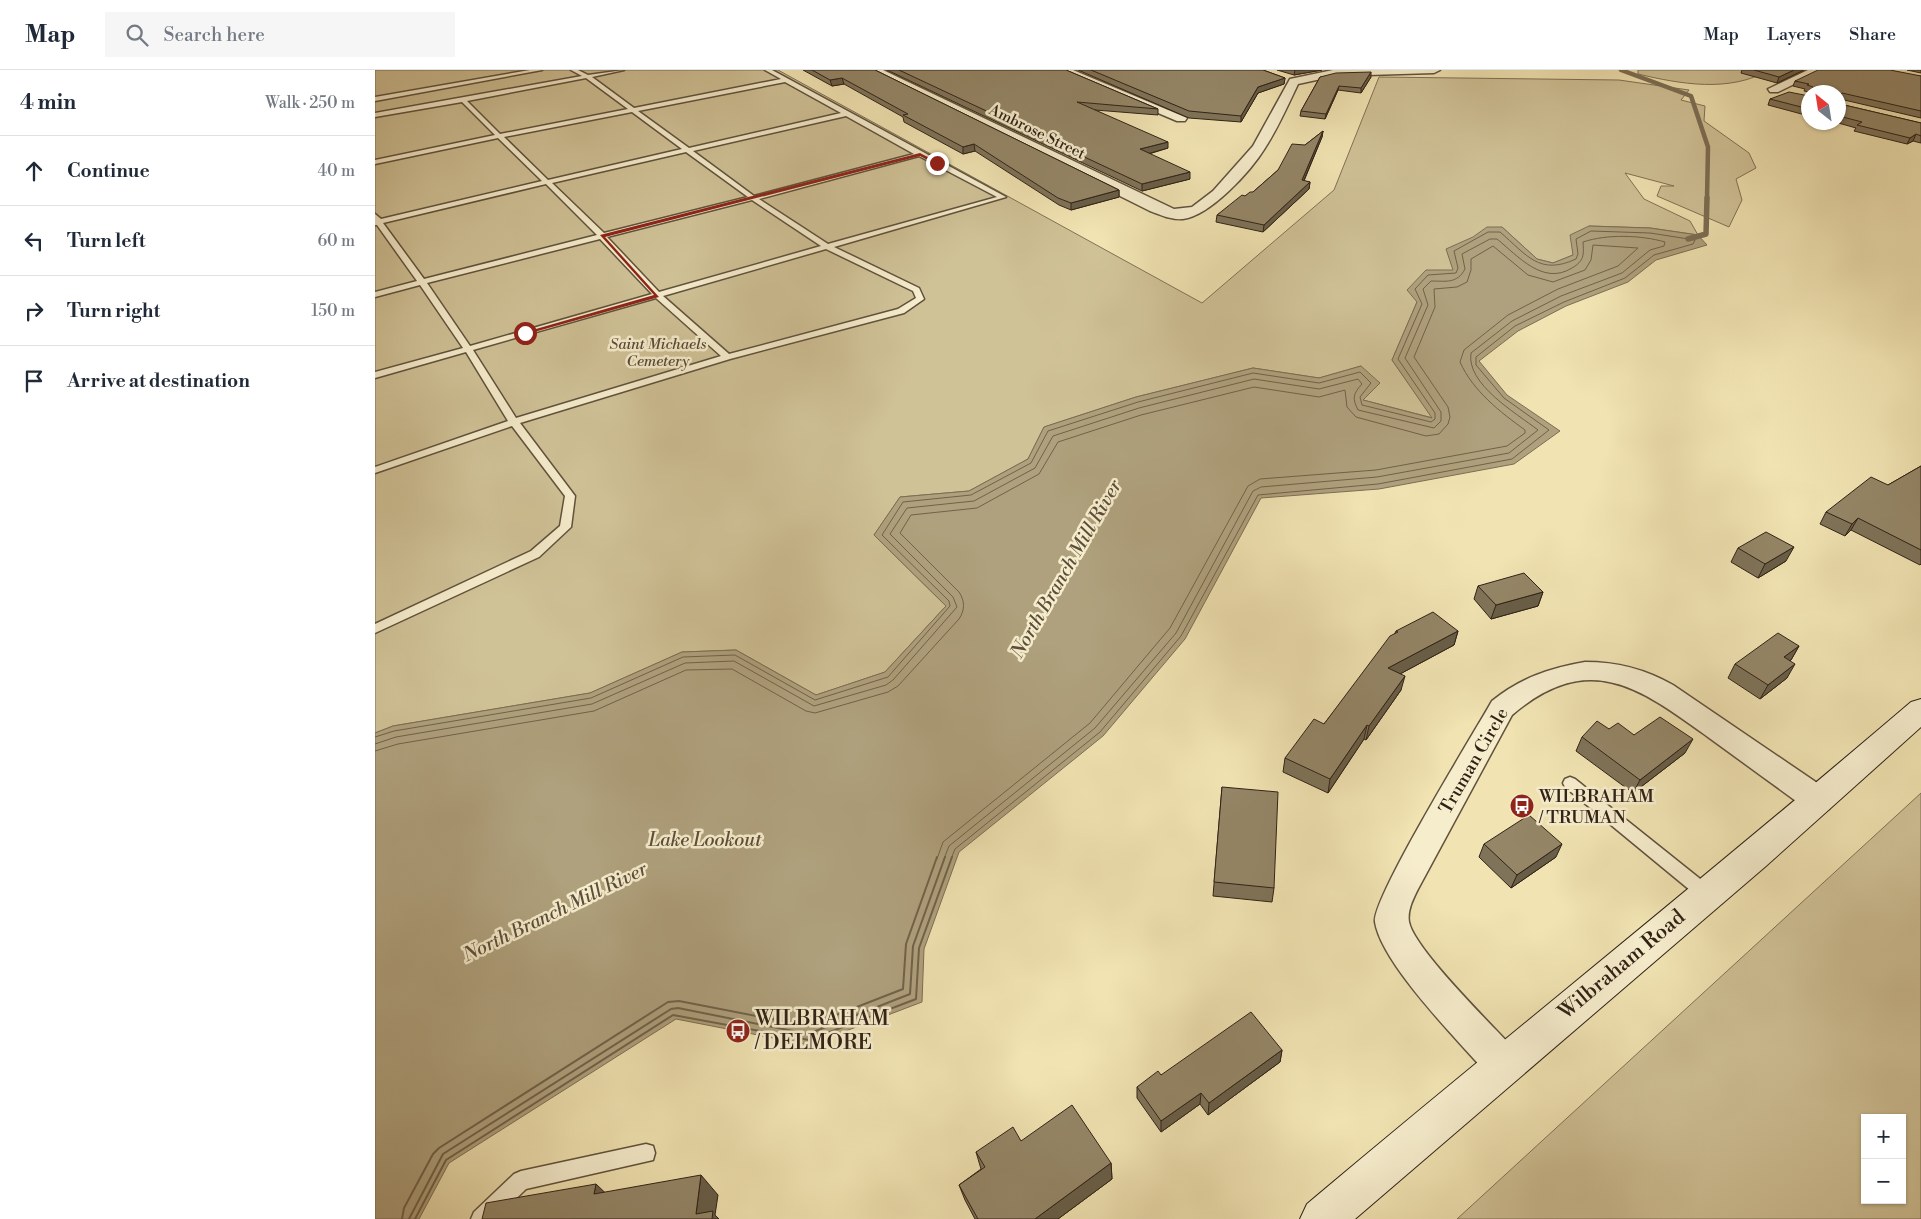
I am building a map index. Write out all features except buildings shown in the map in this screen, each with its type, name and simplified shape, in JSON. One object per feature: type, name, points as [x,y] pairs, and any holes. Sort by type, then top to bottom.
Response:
[{"type":"main road","name":"Wilbraham Road","points":[[1322,1219],[1503,1064],[1708,895],[1921,710]]},
{"type":"street","name":"Ambrose Street","points":[[874,70],[1155,208],[1176,215],[1188,213],[1201,207],[1218,194],[1259,148],[1290,80],[1335,73],[1434,70]]},
{"type":"street","points":[[1063,70],[1181,118]]},
{"type":"street","points":[[1791,94],[1774,89],[1817,70]]},
{"type":"street","name":"Truman Circle","points":[[1503,1064],[1409,956],[1391,923],[1393,909],[1404,884],[1502,708],[1516,695],[1524,689],[1547,680],[1581,671],[1605,670],[1629,674],[1667,694],[1818,800]]},
{"type":"lane","points":[[375,99],[539,70]]},
{"type":"lane","points":[[375,470],[515,422],[727,356],[901,311],[920,299],[916,290],[827,247],[753,198],[587,76],[575,70]]},
{"type":"lane","points":[[375,116],[621,70]]},
{"type":"lane","points":[[375,375],[1003,197],[845,114],[768,70]]},
{"type":"lane","points":[[375,162],[785,80]]},
{"type":"lane","points":[[463,100],[602,236],[657,295],[727,356]]},
{"type":"lane","points":[[375,629],[535,554],[565,527],[570,496],[515,422],[422,282],[376,220],[845,114]]},
{"type":"lane","points":[[375,294],[920,154]]},
{"type":"lane","points":[[1570,783],[1708,895]]},
{"type":"lane","points":[[481,1219],[521,1181],[646,1152]]},
{"type":"green space","name":"Saint Michaels Cemetery","points":[[375,70],[778,70],[1202,303],[1334,190],[1379,77],[1619,80],[1689,90],[1681,100],[1705,106],[1704,121],[1749,153],[1756,168],[1736,179],[1742,200],[1729,227],[1657,196],[1661,186],[1674,186],[1625,173],[1644,199],[1690,221],[1698,235],[1650,228],[1589,226],[1573,255],[1553,263],[1537,259],[1502,227],[1447,249],[1454,270],[1417,302],[1392,360],[1433,418],[1363,400],[1361,366],[1319,378],[1253,368],[1136,397],[1044,427],[1028,459],[969,491],[900,497],[874,535],[946,606],[885,672],[816,695],[736,650],[682,652],[590,693],[393,726],[375,733]]},
{"type":"green space","points":[[1638,70],[1769,70],[1738,82],[1705,84],[1654,78],[1638,74]]},
{"type":"green space","points":[[1921,793],[1921,1219],[1457,1219]]},
{"type":"water","name":"Lake Lookout","points":[[1589,226],[1650,228],[1698,235],[1707,245],[1656,260],[1628,282],[1566,306],[1518,331],[1479,361],[1507,395],[1560,431],[1514,464],[1379,489],[1261,498],[1185,639],[1103,736],[959,852],[924,949],[922,1002],[809,1045],[676,1019],[449,1163],[419,1219],[375,1219],[375,733],[393,726],[590,693],[682,652],[736,650],[816,695],[885,672],[946,606],[874,535],[900,497],[969,491],[1028,459],[1044,427],[1136,397],[1253,368],[1319,378],[1361,366],[1380,383],[1363,400],[1432,418],[1392,360],[1417,302],[1407,290],[1426,270],[1453,270],[1446,249],[1473,237],[1487,227],[1502,227],[1537,259],[1553,263],[1573,255],[1570,235]]},
{"type":"waterway","name":"North Branch Mill River","points":[[1621,70],[1691,96],[1708,147],[1707,199]]},
{"type":"waterway","name":"North Branch Mill River","points":[[1688,239],[1706,234],[1707,198]]},
{"type":"place","name":"WILBRAHAM / TRUMAN","points":[[1522,806]]},
{"type":"place","name":"WILBRAHAM / DELMORE","points":[[738,1031]]},
{"type":"route","points":[[525,333],[657,295],[602,236],[920,154],[937,163]]}]
